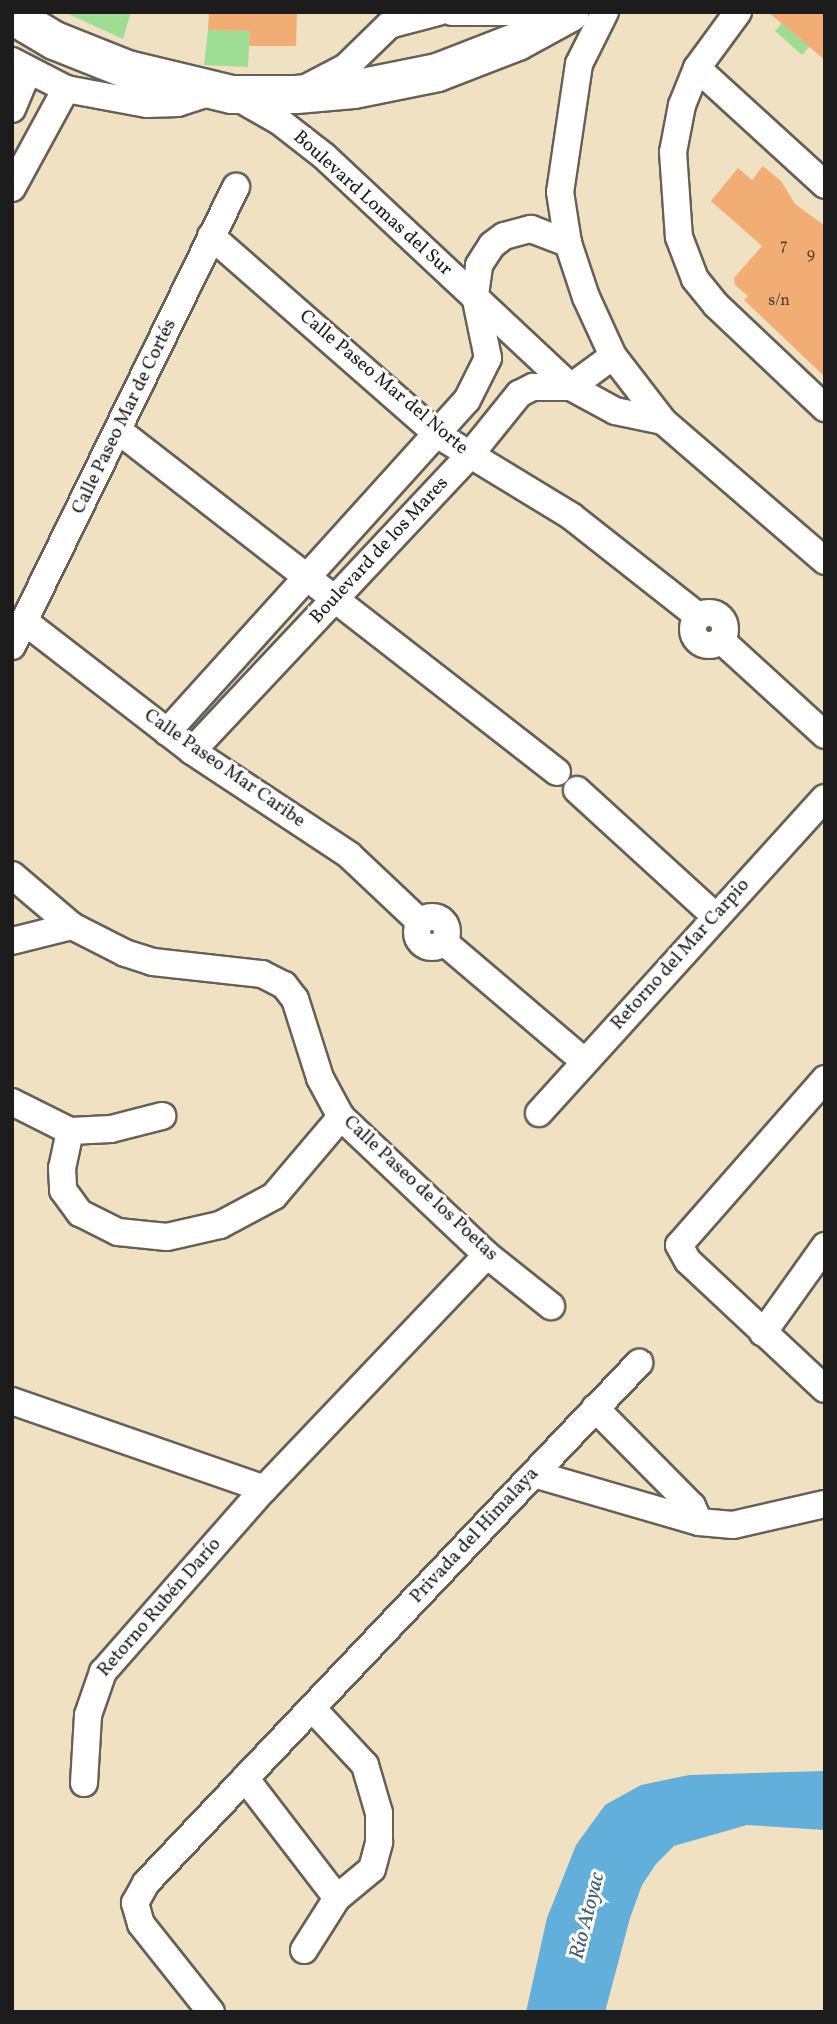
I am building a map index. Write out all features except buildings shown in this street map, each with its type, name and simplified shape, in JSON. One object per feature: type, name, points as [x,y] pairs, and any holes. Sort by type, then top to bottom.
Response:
[{"type":"street","points":[[296,93],[346,67],[389,19],[438,12]]},
{"type":"street","points":[[452,12],[528,12]]},
{"type":"street","points":[[12,15],[54,40],[127,69],[223,92],[296,93],[353,89],[437,72],[517,41],[570,12]]},
{"type":"street","name":"Boulevard Lomas del Sur","points":[[605,12],[579,64],[565,136],[560,192],[568,243],[613,356],[663,421],[825,561]]},
{"type":"street","points":[[738,12],[697,68],[682,105],[673,152],[679,237],[695,279],[716,305],[825,408]]},
{"type":"street","points":[[12,109],[20,66],[66,89],[147,104],[178,103],[223,92]]},
{"type":"street","points":[[697,68],[821,174]]},
{"type":"street","points":[[13,182],[66,89]]},
{"type":"street","name":"Boulevard Lomas del Sur","points":[[223,92],[279,121],[324,156],[571,387],[615,411],[663,421]]},
{"type":"street","name":"Calle Paseo Mar de Cortés","points":[[12,646],[236,187]]},
{"type":"street","name":"Boulevard Lomas del Sur","points":[[475,295],[479,265],[504,236],[531,229],[568,243]]},
{"type":"street","name":"Calle Paseo Mar del Norte","points":[[211,236],[438,435],[468,456],[571,516],[698,616],[718,614],[726,632],[722,641],[825,735]]},
{"type":"street","name":"Boulevard de los Mares","points":[[167,732],[467,400],[488,358],[475,295]]},
{"type":"street","points":[[571,387],[613,356]]},
{"type":"street","name":"Boulevard de los Mares","points":[[192,751],[468,456],[519,394],[533,387],[571,387]]},
{"type":"street","points":[[119,431],[557,772],[566,768],[576,771],[581,781],[577,790],[715,916]]},
{"type":"street","name":"Calle Paseo Mar Caribe","points":[[24,621],[192,751],[349,855],[419,922],[430,916],[442,920],[447,930],[444,942],[584,1061]]},
{"type":"street","name":"Retorno del Mar Carpio","points":[[539,1112],[825,798]]},
{"type":"street","name":"Calle Paseo de los Poetas","points":[[12,875],[72,926],[153,962],[262,974],[284,985],[295,999],[320,1078],[341,1117],[487,1255],[551,1306]]},
{"type":"street","points":[[12,941],[72,926]]},
{"type":"street","points":[[825,1079],[679,1245],[688,1261],[825,1389]]},
{"type":"street","points":[[12,1102],[70,1131],[111,1129],[162,1116]]},
{"type":"street","points":[[70,1131],[62,1168],[63,1190],[80,1213],[118,1232],[167,1237],[220,1225],[274,1196],[341,1117]]},
{"type":"street","points":[[763,1333],[825,1246]]},
{"type":"street","name":"Retorno Rubén Darío","points":[[84,1783],[88,1715],[103,1672],[264,1489],[487,1255]]},
{"type":"street","name":"Privada del Himalaya","points":[[211,2012],[141,1924],[135,1903],[146,1883],[639,1363]]},
{"type":"street","points":[[12,1401],[264,1489]]},
{"type":"street","points":[[595,1408],[692,1506],[699,1522]]},
{"type":"street","points":[[534,1474],[699,1522],[733,1525],[825,1504]]},
{"type":"street","points":[[304,1950],[337,1898],[372,1869],[379,1842],[379,1813],[365,1765],[312,1708]]},
{"type":"street","points":[[245,1778],[337,1898]]},
{"type":"green space","points":[[64,12],[113,14],[131,12],[123,39]]},
{"type":"green space","points":[[821,17],[825,29],[802,55],[775,31],[783,22],[801,40]]},
{"type":"green space","points":[[208,30],[250,31],[248,67],[204,65]]},
{"type":"water","name":"Río Atoyac","points":[[825,1771],[825,1830],[747,1825],[674,1846],[656,1864],[642,1885],[630,1918],[605,2012],[526,2012],[547,1918],[576,1845],[605,1805],[641,1785],[689,1775]]}]
